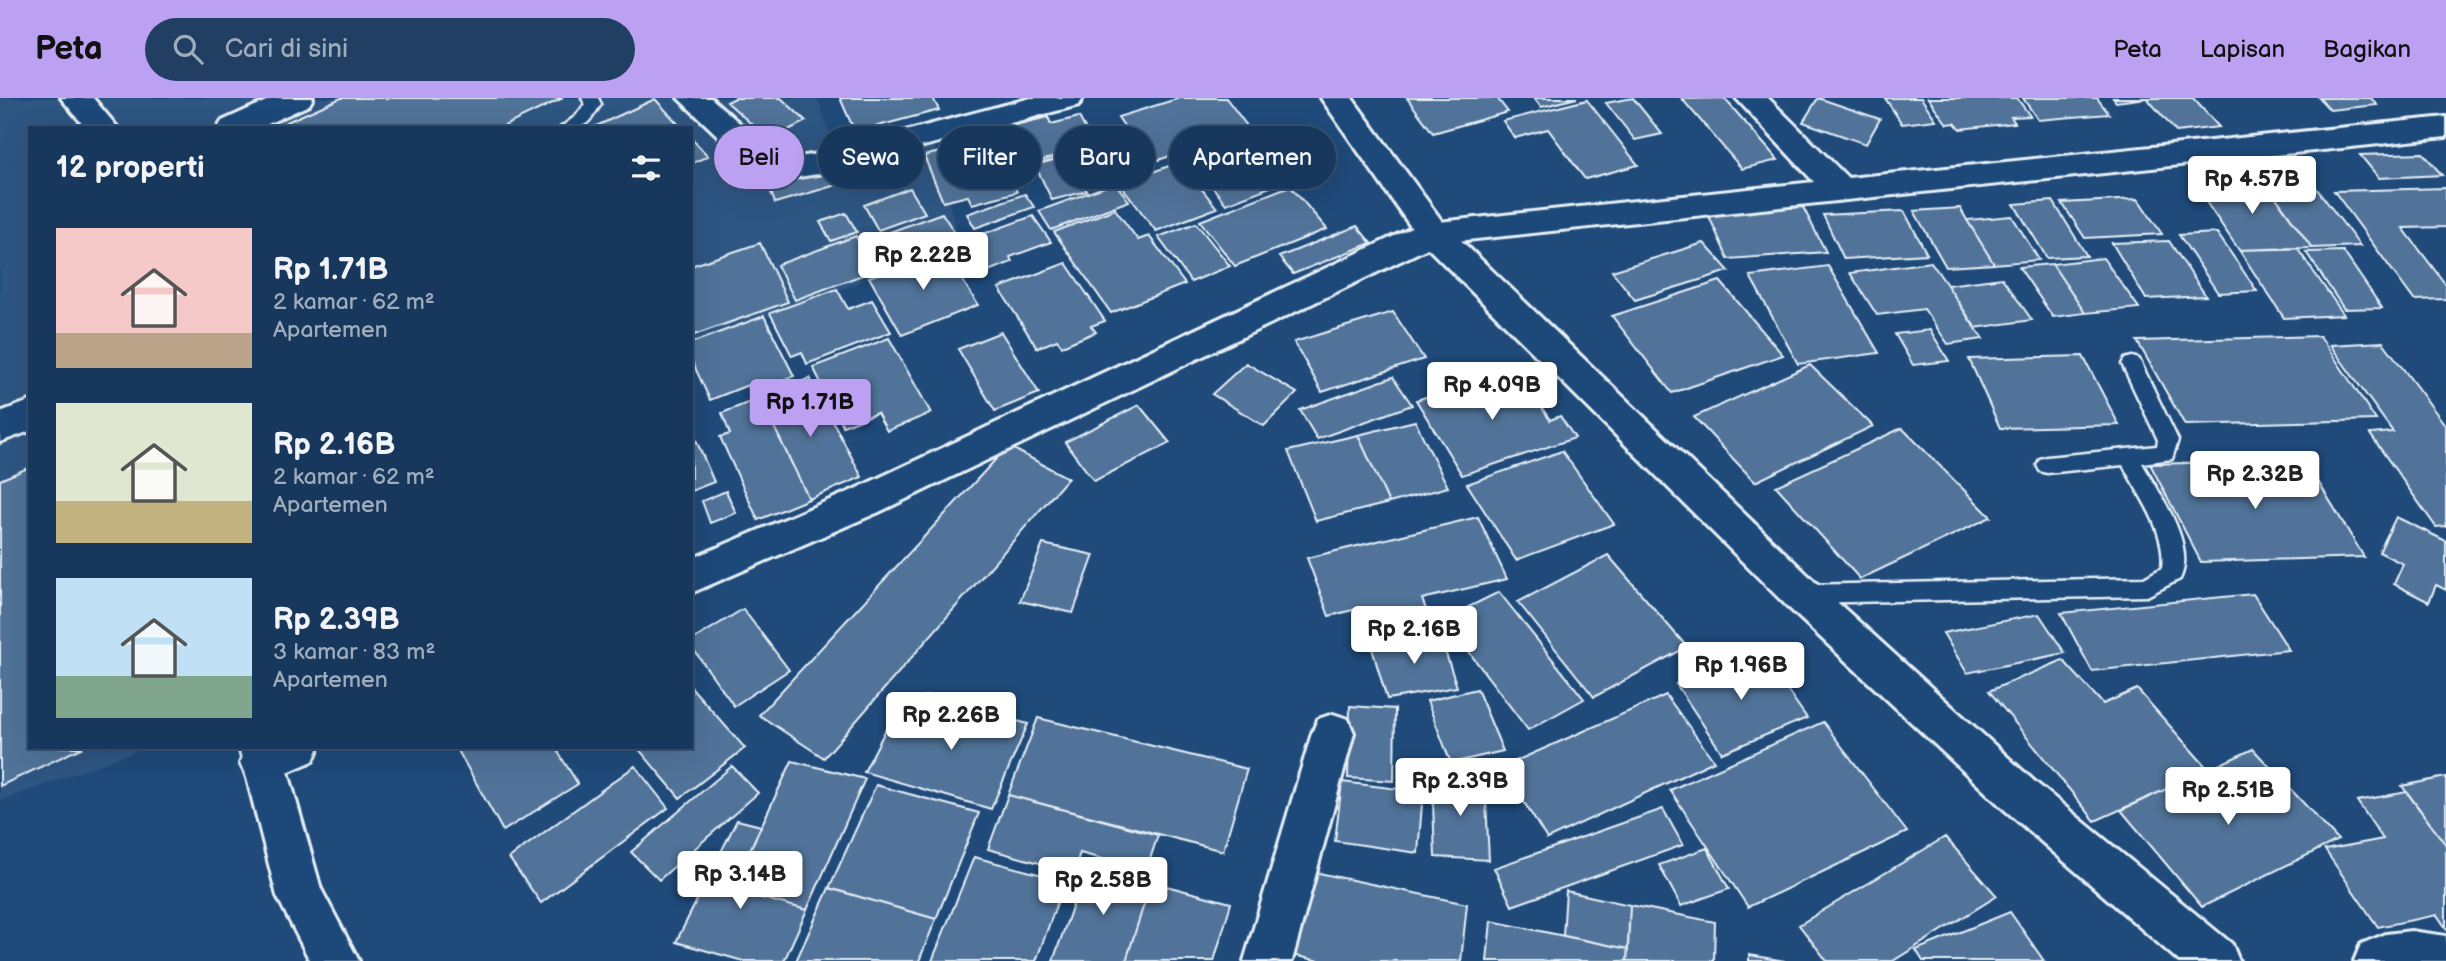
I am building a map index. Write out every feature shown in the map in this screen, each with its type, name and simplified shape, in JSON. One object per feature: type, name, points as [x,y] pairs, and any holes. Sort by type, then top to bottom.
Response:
[{"type":"street","points":[[76,98],[101,126]]},
{"type":"street","points":[[237,126],[298,98]]},
{"type":"street","points":[[693,98],[755,156],[780,167],[818,164],[963,110],[1068,98]]},
{"type":"street","points":[[1336,98],[1432,232],[1801,594],[2020,796],[2215,961]]},
{"type":"street","points":[[1751,98],[1841,190]]},
{"type":"street","points":[[693,576],[866,501],[1432,232],[2446,127]]},
{"type":"street","points":[[0,428],[28,416]]},
{"type":"street","points":[[1268,961],[1332,733]]},
{"type":"street","points":[[274,752],[300,896],[335,961]]},
{"type":"street","points":[[2378,961],[2403,953],[2446,960]]},
{"type":"lane","points":[[571,126],[590,111],[593,104],[590,98]]},
{"type":"lane","points":[[2047,465],[2162,455],[2168,446],[2132,364]]},
{"type":"lane","points":[[1801,594],[2147,587],[2172,573],[2175,557],[2172,541],[2129,458]]},
{"type":"shaded area","points":[[0,98],[817,98],[827,126],[818,126],[818,189],[924,189],[924,131],[929,129],[938,162],[938,189],[945,189],[960,243],[693,346],[693,126],[28,126],[28,749],[143,749],[0,801]]},
{"type":"building","points":[[341,98],[563,98],[504,126],[282,124]]},
{"type":"building","points":[[735,98],[781,98],[806,121],[796,126],[754,126],[727,102]]},
{"type":"building","points":[[840,98],[933,98],[939,110],[878,126],[852,126]]},
{"type":"building","points":[[1180,98],[1226,98],[1247,126],[1169,126],[1169,156],[1155,161],[1155,126],[1124,126],[1118,117]]},
{"type":"building","points":[[1407,98],[1497,98],[1508,112],[1433,133]]},
{"type":"building","points":[[1534,98],[1577,98],[1541,107]]},
{"type":"building","points":[[1633,98],[1662,134],[1635,140],[1606,103]]},
{"type":"building","points":[[1724,98],[1778,160],[1742,169],[1682,99]]},
{"type":"building","points":[[1818,98],[1880,119],[1866,144],[1803,122]]},
{"type":"building","points":[[1885,98],[1921,98],[1936,120],[1902,124]]},
{"type":"building","points":[[1928,98],[2017,98],[2030,116],[2011,117],[2015,123],[1960,129],[1955,123],[1947,124]]},
{"type":"building","points":[[2023,98],[2097,98],[2109,114],[2038,120]]},
{"type":"building","points":[[2113,98],[2147,98],[2116,102]]},
{"type":"building","points":[[2147,98],[2193,98],[2219,127],[2176,132]]},
{"type":"building","points":[[2319,98],[2371,98],[2377,105],[2330,110]]},
{"type":"building","points":[[655,99],[680,126],[596,126]]},
{"type":"building","points":[[1587,100],[1638,165],[1585,179],[1548,129],[1515,138],[1503,121]]},
{"type":"building","points":[[1048,117],[1051,124],[1079,117],[1084,126],[1055,126],[1055,157],[1041,161],[1041,126],[1011,126]]},
{"type":"building","points":[[693,140],[708,156],[693,163]]},
{"type":"building","points":[[938,152],[938,189],[1016,189],[1017,192],[972,204],[968,196],[943,202],[924,156]]},
{"type":"building","points":[[2423,153],[2442,175],[2379,178],[2360,155]]},
{"type":"building","points":[[1055,160],[1055,189],[1087,191],[1052,200],[1041,177],[1041,163]]},
{"type":"building","points":[[2296,161],[2360,246],[2312,248],[2251,162]]},
{"type":"building","points":[[1169,166],[1169,189],[1202,189],[1217,208],[1156,231],[1124,189],[1155,189],[1155,171]]},
{"type":"building","points":[[818,169],[818,189],[823,189],[775,203],[770,189],[804,189],[804,173]]},
{"type":"building","points":[[2264,181],[2312,248],[2239,250],[2193,183]]},
{"type":"building","points":[[2446,188],[2446,227],[2403,228],[2446,285],[2446,299],[2414,300],[2334,191]]},
{"type":"building","points":[[911,189],[925,213],[878,230],[864,205]]},
{"type":"building","points":[[1099,189],[1120,189],[1129,201],[1051,230],[1039,211]]},
{"type":"building","points":[[1214,189],[1265,189],[1226,204]]},
{"type":"building","points":[[1282,189],[1293,189],[1327,229],[1235,266],[1200,221]]},
{"type":"building","points":[[1025,194],[1034,207],[975,228],[967,214]]},
{"type":"building","points":[[2138,199],[2162,234],[2085,238],[2062,203]]},
{"type":"building","points":[[2053,201],[2087,256],[2047,258],[2014,204]]},
{"type":"building","points":[[1803,207],[1826,252],[1728,259],[1708,214]]},
{"type":"building","points":[[1960,208],[1994,264],[1946,267],[1914,211]]},
{"type":"building","points":[[1115,209],[1138,240],[1149,236],[1185,284],[1111,313],[1054,232]]},
{"type":"building","points":[[1904,211],[1927,254],[1844,259],[1823,215]]},
{"type":"building","points":[[846,213],[857,232],[831,241],[820,222]]},
{"type":"building","points":[[942,213],[958,238],[902,259],[887,233]]},
{"type":"building","points":[[1033,216],[1051,242],[1010,257],[1012,262],[988,271],[969,239]]},
{"type":"building","points":[[2012,216],[2039,260],[1994,264],[1967,220]]},
{"type":"building","points":[[1196,223],[1230,266],[1191,282],[1158,237]]},
{"type":"building","points":[[1357,226],[1371,243],[1293,274],[1279,257]]},
{"type":"building","points":[[2217,233],[2257,291],[2218,293],[2179,235]]},
{"type":"building","points":[[856,236],[861,245],[877,239],[892,264],[795,300],[777,265]]},
{"type":"building","points":[[2169,241],[2206,296],[2146,299],[2112,243]]},
{"type":"building","points":[[760,243],[788,302],[693,335],[693,265]]},
{"type":"building","points":[[1704,243],[1729,271],[1635,300],[1612,271]]},
{"type":"building","points":[[2297,248],[2344,315],[2284,318],[2239,250]]},
{"type":"building","points":[[943,249],[978,305],[902,335],[869,277]]},
{"type":"building","points":[[2343,251],[2382,308],[2344,309],[2306,252]]},
{"type":"building","points":[[2103,258],[2139,308],[2085,313],[2052,264]]},
{"type":"building","points":[[1931,262],[1983,339],[1948,344],[1924,309],[1877,315],[1850,273]]},
{"type":"building","points":[[1066,263],[1105,321],[1091,326],[1096,332],[1062,346],[1057,340],[1037,348],[999,288]]},
{"type":"building","points":[[2052,264],[2085,313],[2053,317],[2019,267]]},
{"type":"building","points":[[1828,266],[1879,353],[1798,364],[1750,276]]},
{"type":"building","points":[[2002,278],[2032,320],[1975,328],[1947,285]]},
{"type":"building","points":[[1720,281],[1783,355],[1672,393],[1612,316]]},
{"type":"building","points":[[837,289],[848,309],[872,300],[891,332],[807,364],[802,352],[792,356],[770,313]]},
{"type":"building","points":[[1393,312],[1424,359],[1322,392],[1294,342]]},
{"type":"building","points":[[764,316],[794,376],[752,392],[748,385],[710,400],[693,363],[693,342]]},
{"type":"building","points":[[1930,330],[1949,361],[1913,365],[1895,334]]},
{"type":"building","points":[[1001,332],[1039,393],[995,411],[958,349]]},
{"type":"building","points":[[2320,336],[2376,420],[2185,425],[2137,341]]},
{"type":"building","points":[[889,338],[931,413],[887,431],[877,413],[843,426],[813,367]]},
{"type":"building","points":[[2383,342],[2446,426],[2446,526],[2436,527],[2370,434],[2393,432],[2330,345]]},
{"type":"building","points":[[2083,356],[2119,425],[2000,428],[1969,359]]},
{"type":"building","points":[[1246,363],[1297,393],[1264,426],[1212,394]]},
{"type":"building","points":[[1810,365],[1873,426],[1755,482],[1694,417]]},
{"type":"building","points":[[1516,369],[1550,420],[1560,416],[1575,438],[1462,475],[1416,400]]},
{"type":"building","points":[[1393,377],[1412,405],[1317,439],[1300,410]]},
{"type":"building","points":[[810,378],[862,477],[809,499],[760,398]]},
{"type":"building","points":[[760,398],[809,499],[758,520],[720,437],[730,434],[722,413]]},
{"type":"building","points":[[1139,405],[1170,443],[1094,481],[1065,442]]},
{"type":"building","points":[[1415,421],[1448,487],[1389,503],[1358,435]]},
{"type":"building","points":[[1902,428],[1991,517],[1860,579],[1776,486]]},
{"type":"building","points":[[693,433],[714,482],[693,490]]},
{"type":"building","points":[[1358,435],[1389,503],[1316,521],[1288,451]]},
{"type":"building","points":[[1008,446],[1068,478],[824,758],[759,715]]},
{"type":"building","points":[[1562,451],[1614,524],[1516,560],[1467,484]]},
{"type":"building","points":[[2305,460],[2364,557],[2201,562],[2150,464]]},
{"type":"building","points":[[28,468],[28,749],[79,749],[0,786],[0,480]]},
{"type":"building","points":[[726,491],[736,513],[710,523],[702,501]]},
{"type":"building","points":[[1478,517],[1507,579],[1422,599],[1430,620],[1368,636],[1357,609],[1329,616],[1307,558]]},
{"type":"building","points":[[2396,517],[2446,541],[2446,590],[2436,585],[2429,602],[2394,584],[2403,564],[2379,552]]},
{"type":"building","points":[[1043,544],[1094,555],[1073,613],[1020,601]]},
{"type":"building","points":[[1608,555],[1687,647],[1594,697],[1518,602]]},
{"type":"building","points":[[1499,592],[1584,699],[1528,730],[1444,619]]},
{"type":"building","points":[[2253,594],[2289,650],[2092,671],[2061,613]]},
{"type":"building","points":[[743,609],[789,670],[734,706],[693,649],[693,640]]},
{"type":"building","points":[[2039,614],[2065,653],[1967,673],[1943,633]]},
{"type":"building","points":[[1439,633],[1457,687],[1387,699],[1371,645]]},
{"type":"building","points":[[1760,652],[1807,718],[1722,753],[1676,684]]},
{"type":"building","points":[[2063,660],[2103,704],[2137,689],[2209,770],[2095,821],[1989,691]]},
{"type":"building","points":[[693,689],[745,748],[680,798],[639,749],[693,749]]},
{"type":"building","points":[[1477,689],[1503,751],[1451,763],[1427,701]]},
{"type":"building","points":[[1666,695],[1714,761],[1547,839],[1502,767]]},
{"type":"building","points":[[925,696],[1028,724],[991,809],[864,772],[886,729],[906,734]]},
{"type":"building","points":[[1350,706],[1395,709],[1394,781],[1348,778]]},
{"type":"building","points":[[1038,718],[1247,769],[1223,851],[1008,795]]},
{"type":"building","points":[[1823,722],[1907,832],[1748,907],[1670,790]]},
{"type":"building","points":[[457,749],[562,749],[558,752],[578,784],[503,831]]},
{"type":"building","points":[[2253,749],[2338,840],[2202,907],[2121,810]]},
{"type":"building","points":[[792,761],[865,779],[807,910],[731,890]]},
{"type":"building","points":[[635,766],[668,808],[541,903],[509,858]]},
{"type":"building","points":[[732,766],[758,793],[659,880],[631,852]]},
{"type":"building","points":[[1432,776],[1485,780],[1489,860],[1435,857]]},
{"type":"building","points":[[2446,777],[2446,845],[2402,786]]},
{"type":"building","points":[[1342,782],[1423,792],[1418,853],[1335,841]]},
{"type":"building","points":[[876,785],[979,813],[936,919],[829,888]]},
{"type":"building","points":[[2407,792],[2446,845],[2446,928],[2437,915],[2378,927],[2325,850],[2383,839],[2357,801]]},
{"type":"building","points":[[1008,795],[1158,835],[1146,871],[1080,853],[1073,872],[988,849]]},
{"type":"building","points":[[1663,809],[1683,845],[1512,906],[1494,868]]},
{"type":"building","points":[[737,820],[761,826],[731,890],[807,910],[784,961],[743,961],[676,942]]},
{"type":"building","points":[[1945,837],[1997,896],[1893,961],[1827,961],[1799,925]]},
{"type":"building","points":[[1707,848],[1729,889],[1681,906],[1659,865]]},
{"type":"building","points":[[974,857],[1065,881],[1036,961],[932,961]]},
{"type":"building","points":[[1087,865],[1151,882],[1126,961],[1053,961]]},
{"type":"building","points":[[1295,868],[1467,904],[1461,961],[1320,961],[1278,952]]},
{"type":"building","points":[[1151,882],[1231,903],[1214,961],[1126,961]]},
{"type":"building","points":[[829,888],[936,919],[919,961],[796,961]]},
{"type":"building","points":[[1566,891],[1630,905],[1628,949],[1563,936]]},
{"type":"building","points":[[1630,905],[1715,922],[1714,961],[1627,961]]},
{"type":"building","points":[[2010,912],[2044,961],[1923,961],[1916,950]]},
{"type":"building","points":[[1491,921],[1628,949],[1627,961],[1487,961]]},
{"type":"building","points":[[1749,955],[1785,961],[1749,961]]}]
